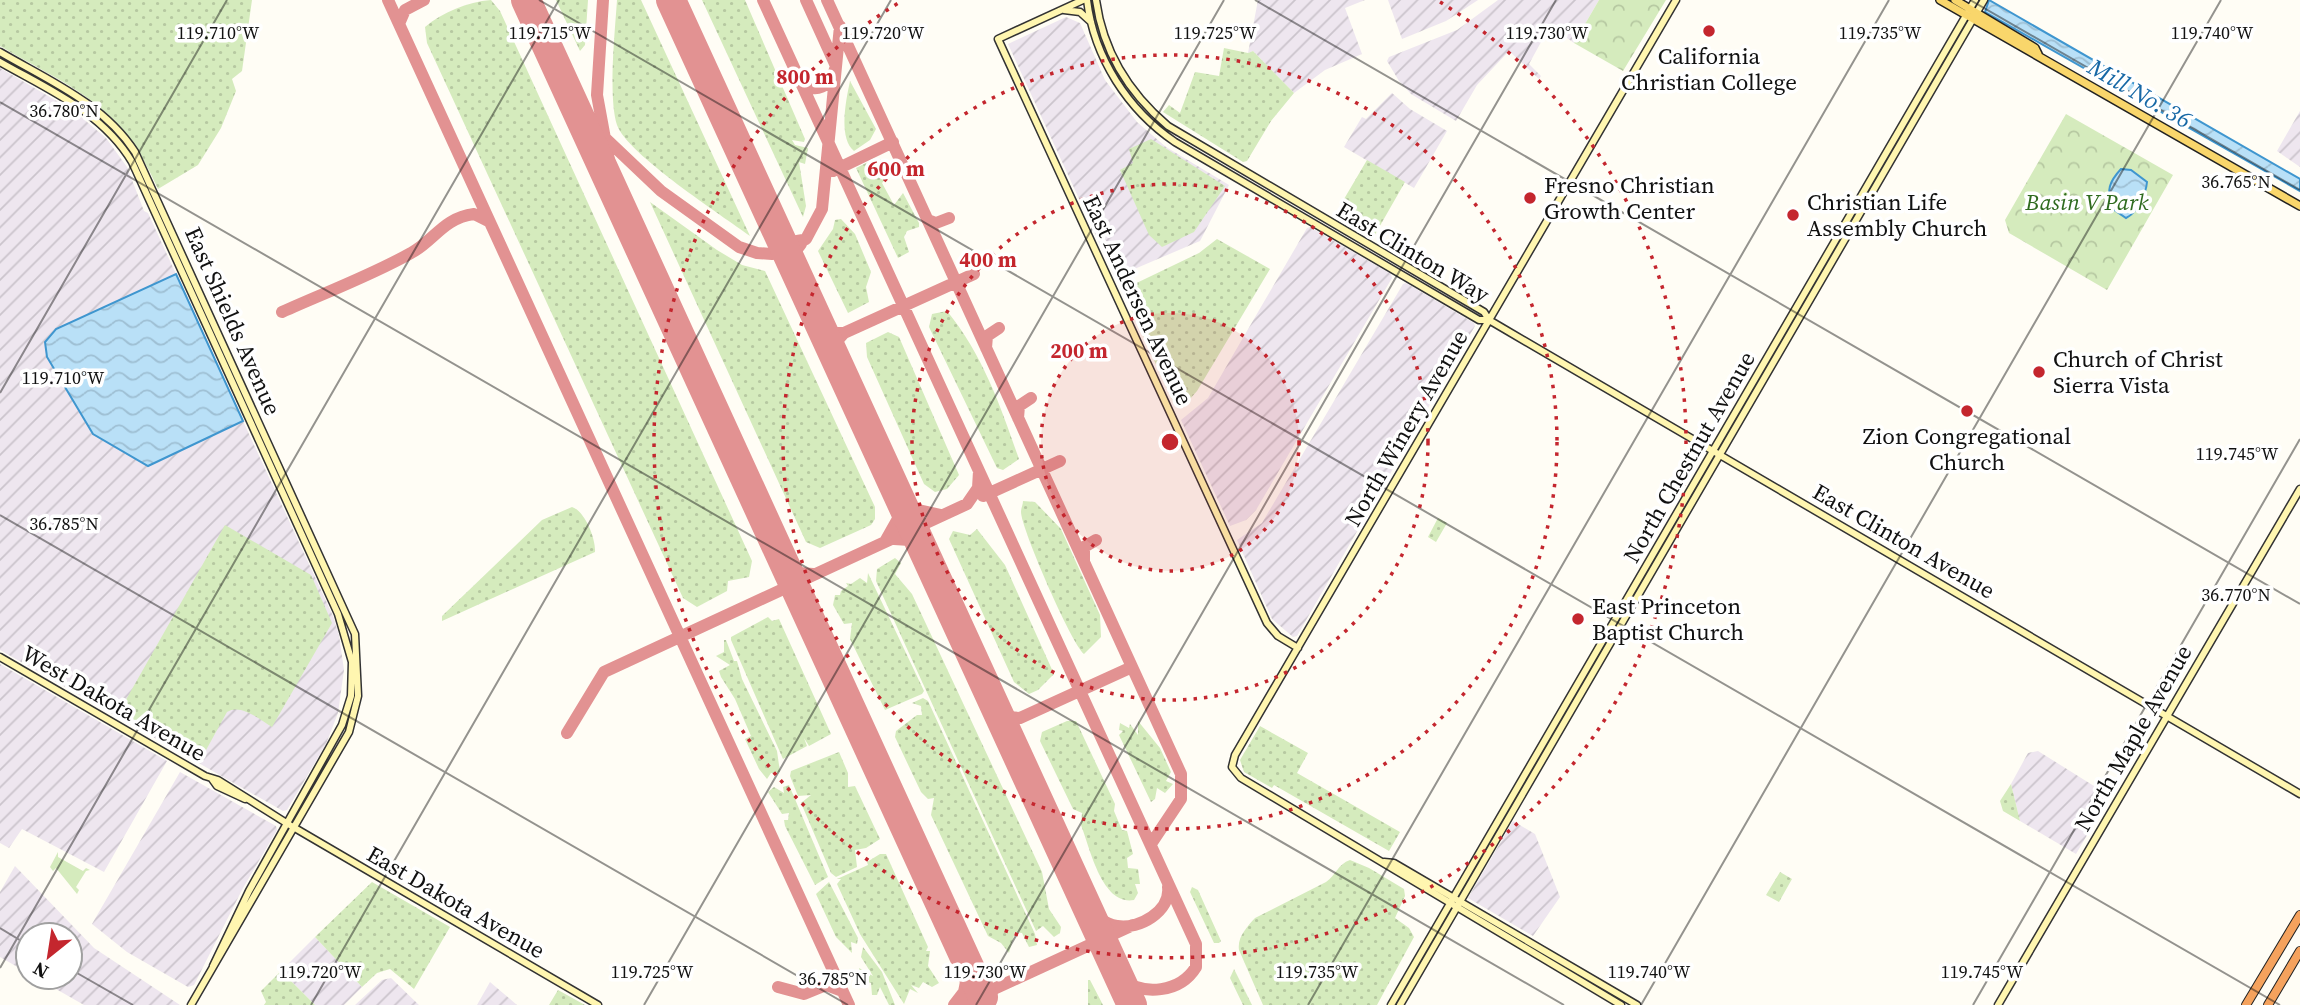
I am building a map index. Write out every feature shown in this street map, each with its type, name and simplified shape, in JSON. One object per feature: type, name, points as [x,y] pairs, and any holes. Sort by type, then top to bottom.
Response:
[{"type":"highway","points":[[2246,1005],[2300,915]]},
{"type":"highway","points":[[2268,1005],[2300,951]]},
{"type":"main road","name":"East Andersen Avenue","points":[[1085,0],[998,39],[1268,624],[1278,636],[1298,648]]},
{"type":"main road","name":"East Clinton Way","points":[[1085,0],[1104,60],[1118,85],[1138,111],[1175,142],[1479,320],[1489,320],[1485,312],[1198,145],[1155,115],[1132,88],[1116,62],[1101,25],[1096,0]]},
{"type":"main road","name":"North Winery Avenue","points":[[1455,902],[1391,869],[1384,862],[1241,778],[1232,767],[1235,755],[1676,0]]},
{"type":"main road","points":[[1940,0],[1975,8]]},
{"type":"main road","points":[[1955,0],[1975,8],[2031,53],[2038,54],[2300,205]]},
{"type":"main road","name":"North Chestnut Avenue","points":[[1391,1005],[1495,843],[1929,79],[1975,8]]},
{"type":"main road","name":"North Chestnut Avenue","points":[[1400,1005],[1508,804],[1912,126],[1975,8]]},
{"type":"main road","points":[[1062,10],[1080,12],[1091,22]]},
{"type":"main road","name":"East Shields Avenue","points":[[0,52],[97,110],[119,130],[135,152],[338,593],[355,635],[355,662]]},
{"type":"main road","name":"East Shields Avenue","points":[[0,62],[94,118],[111,134],[132,162],[330,597],[355,662]]},
{"type":"main road","points":[[1912,126],[1917,109],[1930,87],[1929,79]]},
{"type":"main road","points":[[1118,85],[1143,111],[1155,115]]},
{"type":"main road","name":"East Clinton Avenue","points":[[1489,320],[2300,794]]},
{"type":"main road","name":"North Maple Avenue","points":[[1998,1005],[2300,489]]},
{"type":"main road","points":[[330,597],[338,593]]},
{"type":"main road","name":"West Dakota Avenue","points":[[0,657],[212,779],[217,786],[296,829]]},
{"type":"main road","points":[[212,968],[215,956],[249,891],[342,725],[351,695],[355,662]]},
{"type":"main road","points":[[191,1005],[296,829],[349,732],[358,696],[355,662]]},
{"type":"main road","points":[[1495,843],[1492,838],[1508,804]]},
{"type":"main road","name":"East Dakota Avenue","points":[[296,829],[598,1005]]},
{"type":"main road","points":[[1455,902],[1621,1005]]},
{"type":"main road","points":[[1455,902],[1637,1005]]},
{"type":"shaded area","points":[[1258,0],[1365,0],[1345,8],[1362,54],[1325,70],[1294,93],[1253,51],[1248,53]]},
{"type":"shaded area","points":[[1388,0],[1478,0],[1446,21],[1402,39]]},
{"type":"shaded area","points":[[1498,0],[1599,0],[1574,43],[1552,27],[1546,33],[1529,64],[1541,76],[1539,79],[1509,51],[1477,85],[1456,121],[1411,94],[1387,61],[1389,57],[1457,30]]},
{"type":"shaded area","points":[[1066,17],[1080,23],[1105,80],[1137,122],[1166,147],[1229,185],[1200,241],[1118,276],[1114,275],[1008,44]]},
{"type":"shaded area","points":[[0,68],[74,111],[106,138],[127,167],[144,211],[148,213],[176,274],[54,330],[45,342],[148,466],[243,421],[333,616],[344,670],[338,713],[326,744],[287,810],[283,811],[0,650]]},
{"type":"shaded area","points":[[1392,93],[1410,109],[1447,131],[1414,188],[1344,147],[1362,117],[1366,119]]},
{"type":"shaded area","points":[[2300,111],[2300,167],[2277,151]]},
{"type":"shaded area","points":[[1310,227],[1391,274],[1392,278],[1256,510],[1246,520],[1230,526],[1181,420],[1208,398]]},
{"type":"shaded area","points":[[1406,283],[1475,326],[1297,636],[1293,637],[1272,619],[1237,540],[1262,523]]},
{"type":"shaded area","points":[[0,664],[167,761],[104,872],[22,829],[9,848],[0,843]]},
{"type":"shaded area","points":[[2038,751],[2110,796],[2076,854],[2020,821],[2011,784],[2028,753]]},
{"type":"shaded area","points":[[180,772],[276,826],[277,830],[243,888],[194,985],[188,987],[127,952],[92,924]]},
{"type":"shaded area","points":[[1513,821],[1535,834],[1560,897],[1533,936],[1468,898]]},
{"type":"shaded area","points":[[15,866],[68,921],[14,921],[14,965],[0,957],[0,892]]},
{"type":"shaded area","points":[[315,937],[362,987],[344,1005],[315,1005],[281,971]]},
{"type":"shaded area","points":[[84,938],[94,948],[180,1005],[84,1005],[60,991],[84,991]]},
{"type":"shaded area","points":[[391,978],[419,1005],[355,1005],[382,980]]},
{"type":"shaded area","points":[[490,982],[517,1005],[477,1005]]},
{"type":"green space","points":[[0,0],[252,0],[242,71],[232,79],[236,91],[221,128],[198,165],[158,189],[144,160],[112,118],[73,88],[0,46]]},
{"type":"green space","points":[[491,0],[500,11],[752,561],[749,577],[728,581],[727,591],[697,607],[683,598],[427,43],[425,27],[432,22],[464,5]]},
{"type":"green space","points":[[556,0],[588,0],[585,45],[580,51]]},
{"type":"green space","points":[[617,0],[641,0],[750,236],[656,168],[624,137],[617,125],[613,81]]},
{"type":"green space","points":[[702,0],[745,0],[805,139],[804,142],[792,140],[795,145],[808,148],[805,164],[799,162],[806,206],[803,217]]},
{"type":"green space","points":[[1599,0],[1666,0],[1623,71],[1574,43]]},
{"type":"green space","points":[[1224,48],[1248,53],[1253,51],[1294,93],[1271,121],[1247,161],[1243,162],[1163,112],[1169,105],[1180,113],[1195,72],[1219,76]]},
{"type":"green space","points":[[850,81],[876,129],[870,140],[854,151],[849,145],[845,128],[845,108]]},
{"type":"green space","name":"Basin V Park","points":[[2066,114],[2173,175],[2107,290],[2009,233],[2005,220]]},
{"type":"green space","points":[[1151,139],[1225,186],[1194,232],[1162,247],[1149,235],[1120,170],[1133,163],[1129,149]]},
{"type":"green space","points":[[883,159],[889,165],[890,174],[882,183],[894,205],[903,193],[919,223],[919,227],[907,231],[904,237],[909,252],[898,258],[856,168]]},
{"type":"green space","points":[[1367,160],[1405,182],[1373,238],[1334,216]]},
{"type":"green space","points":[[650,202],[742,265],[765,271],[875,507],[875,519],[871,525],[820,548],[806,542]]},
{"type":"green space","points":[[841,219],[855,234],[871,272],[866,287],[869,302],[848,313],[818,251],[833,229],[835,220]]},
{"type":"green space","points":[[1217,239],[1270,269],[1197,391],[1189,400],[1175,406],[1122,290],[1199,253]]},
{"type":"green space","points":[[947,311],[981,363],[1019,459],[1003,470],[997,468],[929,327],[932,314]]},
{"type":"green space","points":[[888,332],[899,337],[959,475],[947,489],[935,492],[924,484],[867,357],[866,343]]},
{"type":"green space","points":[[1023,501],[1035,502],[1061,529],[1100,615],[1101,637],[1084,654],[1058,608],[1038,561],[1023,522]]},
{"type":"green space","points":[[572,507],[589,526],[595,552],[442,621],[442,616],[542,520]]},
{"type":"green space","points":[[1438,518],[1447,523],[1436,542],[1428,537]]},
{"type":"green space","points":[[225,525],[311,575],[332,623],[272,727],[244,711],[227,712],[200,761],[119,712]]},
{"type":"green space","points":[[977,529],[1005,565],[1054,674],[1038,690],[1029,694],[1014,682],[949,539],[953,531],[970,535]]},
{"type":"green space","points":[[895,558],[901,563],[895,574],[912,594],[1042,872],[1049,909],[1061,927],[1060,933],[1054,937],[1043,926],[1036,931],[876,581],[877,569]]},
{"type":"green space","points":[[868,573],[924,691],[885,710],[850,639],[852,623],[844,624],[833,605],[835,595],[840,595],[848,586],[846,583],[851,584],[860,578],[867,583]]},
{"type":"green space","points":[[768,617],[772,621],[779,619],[831,734],[809,746],[804,738],[807,746],[783,759],[731,640],[731,637]]},
{"type":"green space","points":[[724,640],[734,661],[737,661],[742,679],[777,751],[780,772],[771,773],[767,779],[759,769],[745,739],[751,736],[719,671],[730,665],[716,656],[724,652]]},
{"type":"green space","points":[[923,698],[928,701],[1035,934],[1037,945],[1029,947],[1022,933],[1015,932],[1009,953],[1001,943],[988,936],[931,815],[934,798],[928,799],[921,792],[895,737],[896,731],[917,715],[922,715],[921,706],[912,703]]},
{"type":"green space","points":[[1067,721],[1076,721],[1115,804],[1114,811],[1122,830],[1127,831],[1133,854],[1127,858],[1128,868],[1138,869],[1140,884],[1135,884],[1138,893],[1134,900],[1113,894],[1106,885],[1093,860],[1081,825],[1082,813],[1073,809],[1040,741],[1042,732]]},
{"type":"green space","points":[[1138,721],[1160,748],[1171,772],[1166,781],[1173,784],[1165,793],[1157,788],[1155,799],[1151,802],[1119,735],[1123,731],[1119,730],[1120,723],[1129,728],[1130,724],[1138,735]]},
{"type":"green space","points":[[1260,726],[1308,753],[1297,773],[1400,832],[1389,851],[1274,785],[1272,788],[1244,772],[1240,760]]},
{"type":"green space","points":[[839,752],[848,773],[848,787],[855,786],[880,839],[866,848],[855,850],[857,867],[836,877],[831,873],[801,803],[811,795],[798,796],[790,776],[791,771]]},
{"type":"green space","points":[[2011,784],[2020,821],[2003,811],[2000,801]]},
{"type":"green space","points":[[789,785],[828,877],[815,885],[785,826],[784,820],[788,820],[789,813],[782,814],[768,792],[774,787],[784,793],[783,787]]},
{"type":"green space","points":[[58,852],[58,857],[83,871],[86,868],[90,870],[86,871],[76,887],[79,890],[77,894],[56,868],[53,871],[50,867]]},
{"type":"green space","points":[[880,854],[886,854],[928,947],[926,951],[930,951],[928,966],[939,983],[932,987],[923,982],[919,988],[911,985],[918,993],[910,989],[904,1004],[860,934],[837,884],[841,879],[837,879],[868,865],[867,862]]},
{"type":"green space","points":[[1350,860],[1404,889],[1405,896],[1395,918],[1409,928],[1414,937],[1377,1005],[1263,1005],[1239,950],[1243,932],[1255,918],[1326,882]]},
{"type":"green space","points":[[1780,872],[1792,879],[1779,902],[1766,895]]},
{"type":"green space","points":[[372,882],[450,927],[414,989],[390,969],[377,973],[362,987],[315,937]]},
{"type":"green space","points":[[829,882],[858,938],[857,944],[851,942],[852,953],[836,937],[816,894]]},
{"type":"green space","points":[[1192,887],[1198,890],[1221,941],[1219,943],[1214,943],[1190,892]]},
{"type":"green space","points":[[863,947],[882,972],[895,1005],[889,1005],[880,987],[877,995],[872,995],[871,983],[861,980],[859,968],[873,976],[861,957]]},
{"type":"green space","points":[[1234,969],[1252,1005],[1243,1005],[1230,978]]},
{"type":"green space","points":[[281,971],[315,1005],[264,1005],[266,1002],[261,991]]},
{"type":"green space","points":[[1090,980],[1103,1005],[1088,1005]]},
{"type":"green space","points":[[558,990],[585,1005],[549,1005]]},
{"type":"water","name":"Mill No. 36","points":[[1989,0],[2300,179],[2300,191],[1985,12]]},
{"type":"water","points":[[2121,169],[2131,170],[2147,182],[2140,203],[2126,218],[2110,207],[2110,186]]},
{"type":"water","points":[[176,274],[243,421],[148,466],[93,434],[47,357],[45,342],[56,329]]},
{"type":"taxiway","points":[[388,0],[849,1005]]},
{"type":"taxiway","points":[[399,24],[405,10],[424,0]]},
{"type":"taxiway","points":[[603,0],[597,95],[615,193]]},
{"type":"taxiway","points":[[763,0],[1196,944],[1196,967],[1189,976],[1171,987],[1150,990],[1120,979]]},
{"type":"taxiway","points":[[799,79],[811,87],[822,87],[830,79],[836,66],[806,0]]},
{"type":"taxiway","points":[[827,0],[1181,774],[1181,799],[1151,844]]},
{"type":"taxiway","points":[[563,79],[602,135],[661,191],[739,247],[757,253],[772,254],[806,239],[822,209],[840,26]]},
{"type":"taxiway","points":[[833,171],[893,142]]},
{"type":"taxiway","points":[[282,312],[395,261],[419,248],[447,225],[463,216],[474,214],[488,221]]},
{"type":"taxiway","points":[[928,220],[936,223],[949,218]]},
{"type":"taxiway","points":[[776,229],[791,242],[803,240]]},
{"type":"taxiway","points":[[793,266],[795,252],[801,244]]},
{"type":"taxiway","points":[[819,324],[833,333],[844,333],[974,274]]},
{"type":"taxiway","points":[[986,348],[987,336],[999,328]]},
{"type":"taxiway","points":[[835,358],[836,342],[844,333]]},
{"type":"taxiway","points":[[1018,418],[1019,406],[1031,398]]},
{"type":"taxiway","points":[[983,496],[1060,461]]},
{"type":"taxiway","points":[[567,733],[604,672],[967,504],[978,488],[979,471]]},
{"type":"taxiway","points":[[899,496],[914,509],[941,515]]},
{"type":"taxiway","points":[[886,540],[899,517],[899,496]]},
{"type":"taxiway","points":[[894,539],[910,540],[924,551]]},
{"type":"taxiway","points":[[1084,560],[1084,547],[1096,540]]},
{"type":"taxiway","points":[[783,561],[799,573],[813,574]]},
{"type":"taxiway","points":[[996,708],[1008,717],[1020,718],[1132,667]]},
{"type":"taxiway","points":[[1085,904],[1107,923],[1117,926],[1135,925],[1159,911],[1168,896],[1168,887]]},
{"type":"taxiway","points":[[959,1005],[1133,925]]},
{"type":"taxiway","points":[[954,1005],[964,992],[969,967]]},
{"type":"taxiway","points":[[778,987],[804,994],[826,985],[842,991]]},
{"type":"runway","points":[[526,0],[983,997]]},
{"type":"runway","points":[[671,0],[1132,1005]]},
{"type":"place","name":"California Christian College","points":[[1709,31]]},
{"type":"place","name":"Fresno Christian Growth Center","points":[[1530,198]]},
{"type":"place","name":"Christian Life Assembly Church","points":[[1793,215]]},
{"type":"place","name":"Church of Christ Sierra Vista","points":[[2039,372]]},
{"type":"place","name":"Zion Congregational Church","points":[[1967,411]]},
{"type":"place","name":"East Princeton Baptist Church","points":[[1578,619]]}]
